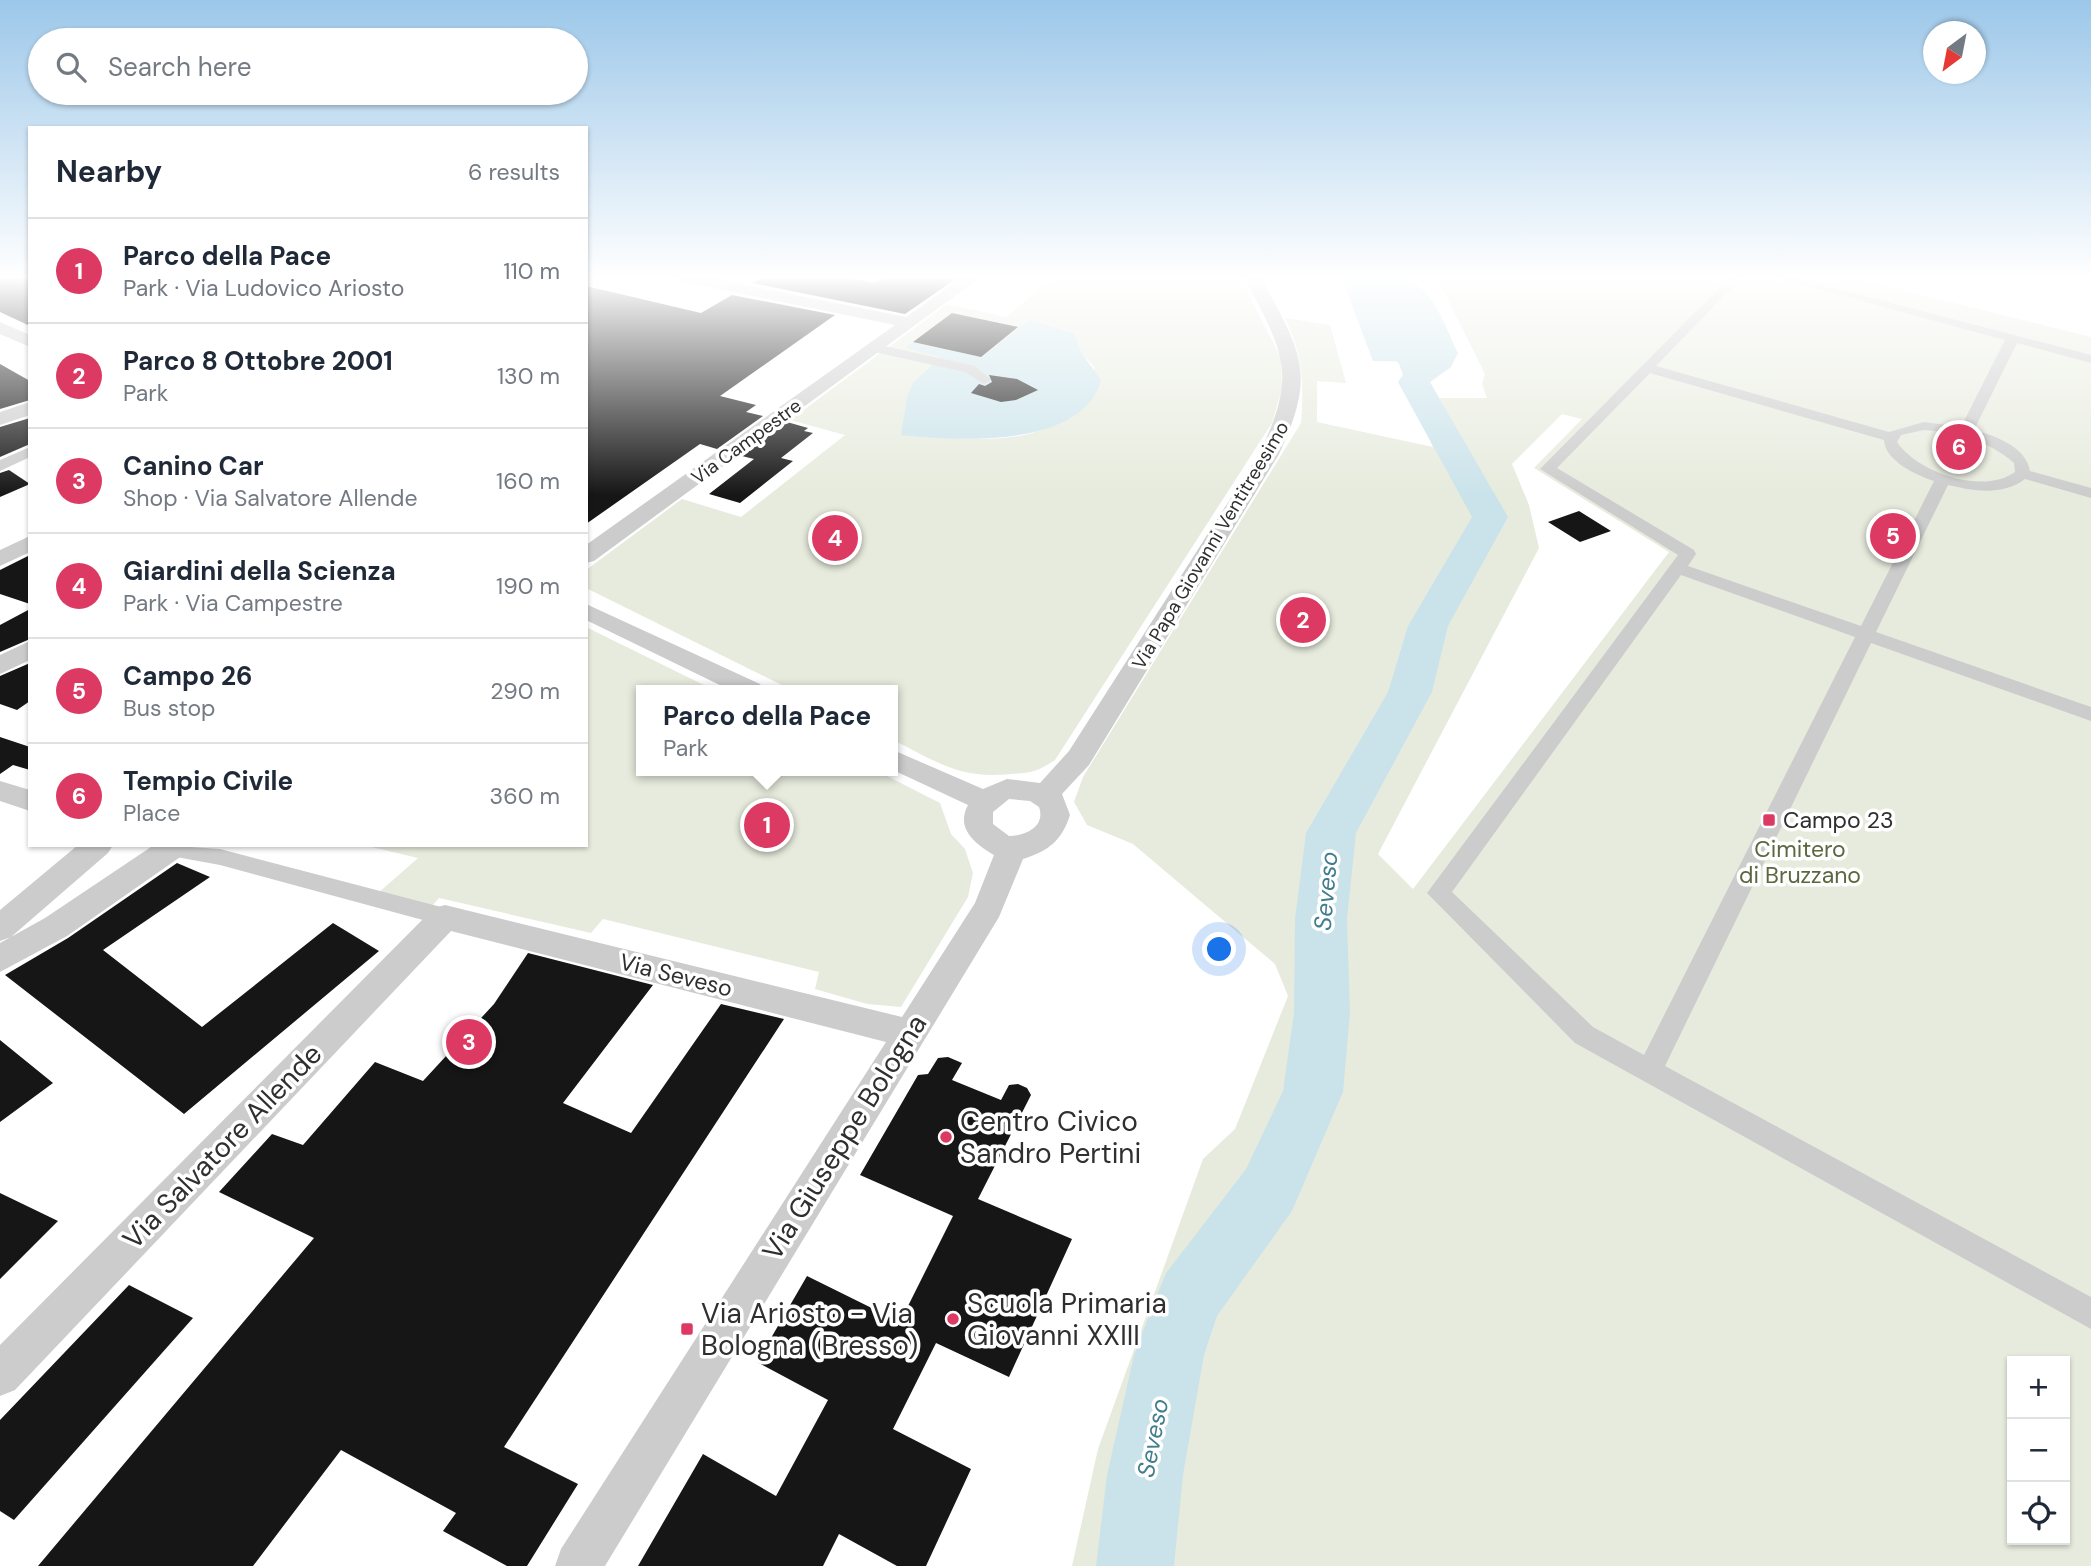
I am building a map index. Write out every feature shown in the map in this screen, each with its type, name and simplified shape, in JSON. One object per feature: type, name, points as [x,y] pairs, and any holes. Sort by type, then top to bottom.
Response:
[{"type":"street","name":"Via Campestre","points":[[588,555],[873,349]]},
{"type":"street","points":[[880,349],[970,369],[984,380]]},
{"type":"street","name":"Via Papa Giovanni Ventitreesimo","points":[[1044,796],[1079,758],[1269,454],[1287,420],[1296,384],[1289,349]]},
{"type":"street","points":[[1666,349],[1548,469],[1688,554],[1438,893],[1584,1035],[2091,1314]]},
{"type":"street","points":[[1966,432],[2007,349]]},
{"type":"street","points":[[2054,349],[2091,359]]},
{"type":"street","points":[[1648,368],[1891,436],[1903,429],[1924,426],[1966,432],[1994,442],[2014,455],[2021,462],[2023,474]]},
{"type":"street","points":[[0,419],[28,409]]},
{"type":"street","points":[[1891,436],[1892,448],[1905,461],[1943,479],[1989,486],[2012,483],[2023,474]]},
{"type":"street","points":[[0,466],[28,452]]},
{"type":"street","points":[[2023,474],[2091,493]]},
{"type":"street","points":[[1649,1072],[1943,479]]},
{"type":"street","points":[[0,559],[28,544]]},
{"type":"street","points":[[1677,568],[2091,714]]},
{"type":"street","points":[[588,612],[741,685]]},
{"type":"street","points":[[0,666],[28,650]]},
{"type":"street","points":[[898,760],[984,801]]},
{"type":"street","points":[[1007,789],[1023,789],[1044,796],[1057,812],[1056,824],[1049,835],[1035,844],[1012,846],[988,838],[979,828],[977,815],[984,801],[1007,789]]},
{"type":"street","points":[[0,791],[28,800]]},
{"type":"street","name":"Via Giuseppe Bologna","points":[[578,1566],[988,908],[1012,846]]},
{"type":"street","points":[[0,928],[96,847]]},
{"type":"street","points":[[0,959],[56,927],[168,847]]},
{"type":"street","points":[[174,847],[445,917]]},
{"type":"street","name":"Via Seveso","points":[[445,917],[908,1033]]},
{"type":"street","name":"Via Salvatore Allende","points":[[0,1375],[445,917]]},
{"type":"green space","points":[[886,349],[927,349],[941,356],[927,369],[901,434],[981,439],[1022,435],[1058,422],[1095,368],[1081,349],[1276,349],[1281,358],[1282,389],[1272,423],[1055,760],[1038,769],[1017,774],[992,775],[962,771],[936,762],[898,743],[898,685],[782,685],[588,589],[588,569],[682,499],[741,517],[845,435],[790,420]]},
{"type":"green space","points":[[945,349],[991,349],[981,357]]},
{"type":"green space","name":"Cimitero di Bruzzano","points":[[1297,349],[1337,349],[1346,383],[1317,381],[1317,422],[1433,447],[1411,398],[1487,398],[1482,384],[1485,374],[1473,349],[2091,349],[2091,1566],[1072,1566],[1098,1449],[1203,1159],[1235,1129],[1288,996],[1275,964],[1133,844],[1087,825],[1074,802],[1083,777],[1301,423],[1301,369]],"holes":[[[1562,414],[1582,419],[1534,468],[1669,552],[1413,889],[1378,854],[1539,548],[1529,505],[1512,464]]]},
{"type":"green space","points":[[588,628],[704,685],[636,685],[636,776],[887,776],[940,803],[951,834],[965,849],[973,873],[968,897],[901,1007],[867,1004],[815,989],[819,972],[603,919],[591,933],[439,898],[431,907],[377,894],[418,858],[371,847],[588,847]]},
{"type":"water","points":[[909,349],[945,349],[981,357],[991,349],[1081,349],[1101,380],[1089,402],[1070,419],[1044,429],[1015,436],[984,438],[953,439],[901,435],[907,397],[913,383],[940,357]]},
{"type":"water","points":[[1369,349],[1430,349],[1432,353],[1426,362],[1373,361]]},
{"type":"building","points":[[588,349],[787,349],[720,396],[756,405],[746,412],[763,416],[717,449],[700,444],[588,523]]},
{"type":"building","points":[[945,349],[991,349],[981,357]]},
{"type":"building","points":[[0,364],[28,380],[28,401],[0,409]]},
{"type":"building","points":[[989,375],[1017,379],[1038,390],[1016,400],[1001,402],[971,393],[979,384],[985,386],[992,382]]},
{"type":"building","points":[[28,419],[28,445],[0,457],[0,427]]},
{"type":"building","points":[[787,422],[808,428],[804,431],[813,433],[781,458],[793,461],[740,503],[709,494],[754,459],[742,456]]},
{"type":"building","points":[[9,470],[28,485],[0,497],[0,473]]},
{"type":"building","points":[[1579,511],[1611,531],[1580,542],[1548,522]]},
{"type":"building","points":[[28,556],[28,603],[0,594],[0,570]]},
{"type":"building","points":[[28,610],[28,640],[0,652],[0,625]]},
{"type":"building","points":[[28,664],[28,702],[17,710],[0,704],[0,676]]},
{"type":"building","points":[[0,737],[28,746],[28,769],[13,765],[0,774]]},
{"type":"building","points":[[177,863],[210,877],[103,950],[202,1027],[333,923],[379,951],[184,1114],[5,975],[68,938]]},
{"type":"building","points":[[528,953],[653,985],[563,1103],[631,1133],[721,1004],[784,1019],[504,1447],[578,1484],[527,1566],[507,1566],[443,1531],[456,1513],[341,1450],[253,1566],[38,1566],[314,1238],[219,1192],[272,1134],[303,1145],[375,1062],[423,1081],[494,1004]]},
{"type":"building","points":[[0,1040],[53,1083],[0,1122]]},
{"type":"building","points":[[948,1057],[962,1063],[952,1080],[1001,1100],[1009,1085],[1018,1084],[1027,1088],[1031,1095],[978,1199],[1072,1239],[1009,1377],[936,1343],[893,1429],[971,1469],[926,1566],[897,1566],[839,1534],[823,1566],[638,1566],[703,1454],[776,1496],[828,1400],[757,1362],[807,1276],[900,1322],[953,1216],[860,1175],[918,1075],[928,1074],[938,1058]]},
{"type":"building","points":[[0,1193],[58,1221],[0,1279]]},
{"type":"building","points":[[129,1285],[193,1318],[14,1520],[0,1511],[0,1420]]},
{"type":"waterway","points":[[1398,349],[1408,364],[1414,382]]},
{"type":"waterway","name":"Seveso","points":[[1135,1566],[1145,1475],[1169,1355],[1190,1297],[1269,1190],[1313,1092],[1322,1013],[1321,919],[1331,833],[1410,692],[1428,626],[1490,517],[1414,382],[1419,374],[1440,361],[1443,353],[1441,349]]},
{"type":"place","name":"Tempio Civile","points":[[1959,447]]},
{"type":"place","name":"Campo 26","points":[[1893,536]]},
{"type":"place","name":"Giardini della Scienza","points":[[835,538]]},
{"type":"place","name":"Parco 8 Ottobre 2001","points":[[1303,620]]},
{"type":"place","name":"Campo 23","points":[[1769,820]]},
{"type":"place","name":"Parco della Pace","points":[[767,825]]},
{"type":"place","name":"Canino Car","points":[[469,1042]]},
{"type":"place","name":"Centro Civico Sandro Pertini","points":[[946,1137]]},
{"type":"place","name":"Scuola Primaria Giovanni XXIII","points":[[953,1319]]},
{"type":"place","name":"Via Ariosto - Via Bologna (Bresso)","points":[[687,1329]]}]
